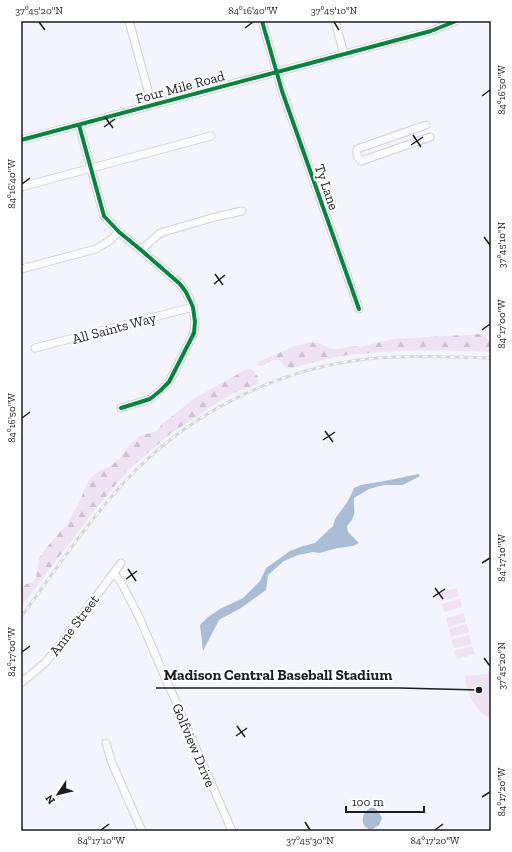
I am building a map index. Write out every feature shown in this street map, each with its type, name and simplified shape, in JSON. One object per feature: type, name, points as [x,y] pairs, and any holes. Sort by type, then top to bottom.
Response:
[{"type":"street","points":[[129,21],[152,105]]},
{"type":"street","name":"Ty Lane","points":[[262,21],[282,91],[359,309]]},
{"type":"street","points":[[335,21],[344,54]]},
{"type":"street","name":"Four Mile Road","points":[[21,140],[431,31],[456,21]]},
{"type":"street","points":[[79,125],[104,216],[119,232],[180,284],[186,292],[193,307],[195,322],[194,333],[169,382],[150,399],[121,408]]},
{"type":"street","points":[[426,125],[358,149],[357,156],[361,161],[430,137]]},
{"type":"street","points":[[21,187],[211,136]]},
{"type":"street","points":[[141,250],[160,233],[215,217],[242,211]]},
{"type":"street","points":[[21,269],[96,249],[109,241],[119,232]]},
{"type":"street","name":"All Saints Way","points":[[35,348],[193,307]]},
{"type":"street","name":"Anne Street","points":[[21,683],[46,662],[121,563]]},
{"type":"street","name":"Golfview Drive","points":[[114,574],[121,582],[139,617],[232,831]]},
{"type":"street","points":[[106,743],[112,764],[142,831]]},
{"type":"green space","points":[[483,334],[491,343],[491,352],[378,352],[341,356],[287,369],[280,360],[273,360],[262,366],[257,365],[258,362],[295,346],[311,342],[336,349],[351,346],[360,347],[393,339]]},
{"type":"green space","points":[[247,369],[252,370],[258,377],[258,384],[231,394],[170,434],[127,471],[91,515],[21,607],[21,589],[26,584],[32,583],[36,578],[39,558],[66,525],[79,503],[90,478],[99,471],[109,467],[119,459],[139,436],[157,431],[162,424],[195,398]]},
{"type":"green space","points":[[457,588],[459,596],[441,601],[439,593]]},
{"type":"green space","points":[[460,599],[462,607],[444,612],[442,604]]},
{"type":"green space","points":[[464,613],[466,622],[448,627],[446,618]]},
{"type":"green space","points":[[467,624],[469,632],[451,637],[449,629]]},
{"type":"green space","points":[[469,635],[472,644],[454,648],[451,640]]},
{"type":"green space","points":[[472,646],[475,654],[457,659],[454,651]]},
{"type":"green space","points":[[488,670],[491,670],[491,719],[480,711],[472,701],[467,689],[465,676],[488,674]]},
{"type":"water","points":[[418,474],[420,476],[403,485],[384,485],[369,489],[354,498],[354,515],[347,526],[348,532],[359,543],[353,546],[319,553],[313,552],[298,555],[284,561],[268,575],[266,590],[241,608],[219,620],[203,651],[200,625],[208,617],[220,609],[243,598],[260,581],[266,568],[290,551],[315,543],[333,526],[335,519],[348,501],[354,488],[361,485]]},
{"type":"water","points":[[373,807],[378,811],[382,818],[379,825],[371,830],[364,825],[363,818],[366,812]]},
{"type":"railway","points":[[21,617],[76,541],[121,486],[161,447],[187,427],[214,410],[272,382],[335,364],[367,359],[398,357],[491,358]]},
{"type":"cycle path","points":[[262,21],[282,91],[359,309]]},
{"type":"cycle path","points":[[21,140],[431,31],[456,21]]},
{"type":"cycle path","points":[[79,125],[104,216],[119,232],[180,284],[186,292],[193,307],[195,322],[194,333],[169,382],[150,399],[121,408]]},
{"type":"place","name":"Madison Central Baseball Stadium","points":[[479,690]]}]
